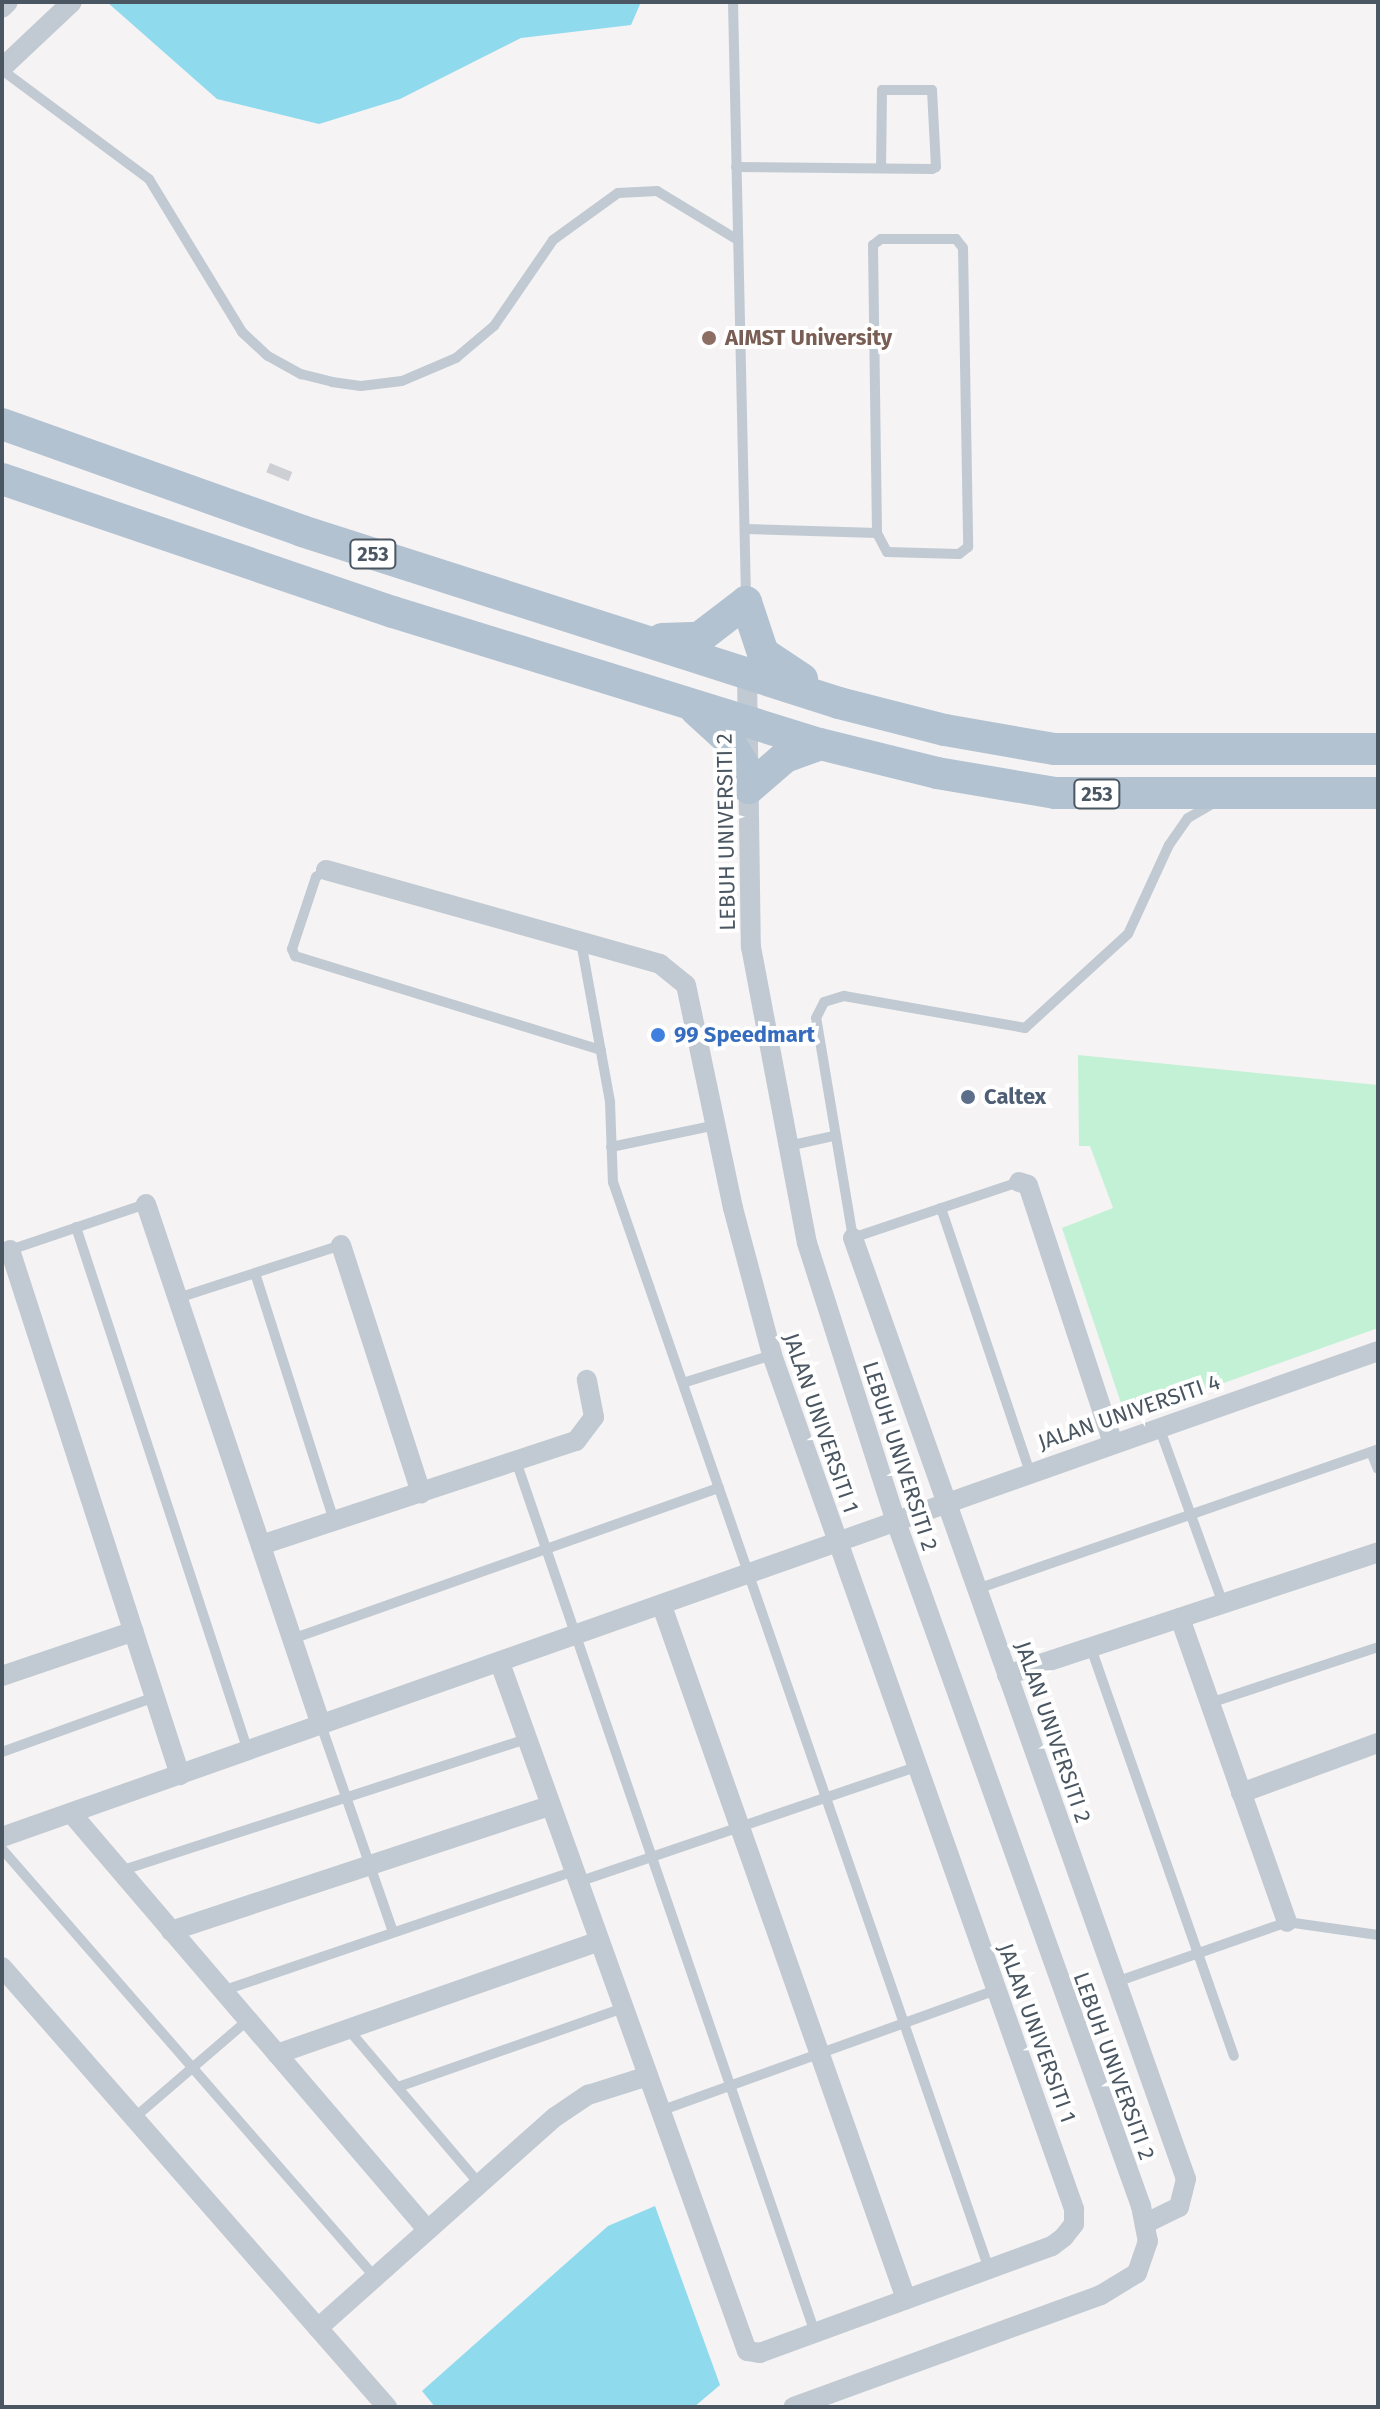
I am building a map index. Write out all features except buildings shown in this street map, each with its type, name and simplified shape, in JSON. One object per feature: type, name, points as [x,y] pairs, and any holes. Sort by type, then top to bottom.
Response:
[{"type":"main road","name":"253","points":[[2,424],[302,531],[642,639],[747,659],[839,703],[945,730],[1054,749],[1378,749]]},
{"type":"main road","name":"253","points":[[2,479],[393,612],[820,744],[937,773],[1055,793],[1378,793]]},
{"type":"main road","points":[[642,639],[699,638],[746,602],[763,653],[839,703]]},
{"type":"main road","points":[[690,704],[728,739],[749,782],[785,757],[820,744]]},
{"type":"street","points":[[2,8],[8,2]]},
{"type":"street","points":[[2,69],[71,4]]},
{"type":"street","name":"LEBUH UNIVERSITI 2","points":[[747,659],[751,947],[785,1146],[823,1301],[895,1519],[1146,2223]]},
{"type":"street","name":"JALAN UNIVERSITI 1","points":[[326,870],[660,964],[686,985],[716,1125],[772,1355],[1074,2209],[1074,2224],[1052,2246],[989,2269]]},
{"type":"street","points":[[1019,1182],[1028,1185],[1113,1443]]},
{"type":"street","points":[[146,1204],[321,1725]]},
{"type":"street","name":"JALAN UNIVERSITI 2","points":[[853,1238],[1186,2179],[1179,2207],[1146,2223]]},
{"type":"street","points":[[341,1245],[421,1493]]},
{"type":"street","points":[[10,1250],[180,1775]]},
{"type":"street","name":"JALAN UNIVERSITI 4","points":[[2,1837],[837,1545],[895,1519],[1378,1351]]},
{"type":"street","points":[[261,1545],[576,1441],[586,1433],[594,1417],[587,1380]]},
{"type":"street","points":[[1007,1675],[1378,1552]]},
{"type":"street","points":[[662,1606],[906,2299]]},
{"type":"street","points":[[1180,1618],[1287,1922]]},
{"type":"street","points":[[2,1676],[134,1631]]},
{"type":"street","points":[[500,1663],[747,2351],[760,2353],[989,2269]]},
{"type":"street","points":[[1241,1793],[1378,1743]]},
{"type":"street","points":[[171,1931],[551,1805]]},
{"type":"street","points":[[71,1813],[426,2228]]},
{"type":"street","points":[[277,2054],[599,1941]]},
{"type":"street","points":[[2,1967],[387,2407]]},
{"type":"street","points":[[318,2328],[477,2181],[588,2095],[648,2076]]},
{"type":"street","points":[[794,2407],[1101,2295],[1137,2273],[1147,2249],[1146,2223]]},
{"type":"lane","points":[[733,2],[747,659]]},
{"type":"lane","points":[[2,69],[136,164],[242,332],[268,356],[322,380],[361,386],[402,381],[456,358],[494,326],[553,240],[618,193],[657,191],[738,240]]},
{"type":"lane","points":[[736,167],[881,168],[938,165],[936,94],[927,87],[882,90],[881,168]]},
{"type":"lane","points":[[881,239],[956,239],[963,248],[968,547],[959,554],[887,552],[877,533],[873,245],[881,239]]},
{"type":"lane","points":[[745,529],[877,533]]},
{"type":"lane","points":[[1019,1182],[853,1238],[816,1041],[816,1018],[824,1002],[844,996],[1025,1028],[1128,934],[1169,845],[1188,818],[1229,795]]},
{"type":"lane","points":[[326,870],[316,877],[292,949],[295,956],[601,1050]]},
{"type":"lane","points":[[581,942],[613,1124],[613,1182],[686,1382],[748,1576],[989,2269]]},
{"type":"lane","points":[[611,1147],[716,1125]]},
{"type":"lane","points":[[785,1146],[833,1136]]},
{"type":"lane","points":[[10,1250],[146,1204]]},
{"type":"lane","points":[[941,1208],[1030,1472]]},
{"type":"lane","points":[[76,1227],[248,1751]]},
{"type":"lane","points":[[178,1298],[341,1245]]},
{"type":"lane","points":[[255,1273],[334,1521]]},
{"type":"lane","points":[[686,1382],[772,1355]]},
{"type":"lane","points":[[1159,1427],[1223,1604]]},
{"type":"lane","points":[[977,1589],[1374,1450],[1378,1469]]},
{"type":"lane","points":[[516,1461],[815,2333]]},
{"type":"lane","points":[[292,1639],[719,1488]]},
{"type":"lane","points":[[1210,1703],[1378,1647]]},
{"type":"lane","points":[[1091,1648],[1234,2056]]},
{"type":"lane","points":[[2,1752],[155,1697]]},
{"type":"lane","points":[[321,1725],[393,1932]]},
{"type":"lane","points":[[120,1871],[527,1739]]},
{"type":"lane","points":[[222,1991],[393,1932],[576,1876],[652,1857],[916,1767]]},
{"type":"lane","points":[[2,1849],[374,2276]]},
{"type":"lane","points":[[1116,1982],[1287,1922],[1378,1935]]},
{"type":"lane","points":[[660,2111],[996,1990]]},
{"type":"lane","points":[[398,2087],[623,2008]]},
{"type":"lane","points":[[134,2118],[248,2020]]},
{"type":"lane","points":[[348,2029],[477,2181]]},
{"type":"green space","points":[[1078,1055],[1378,1085],[1378,1328],[1137,1414],[1122,1406],[1062,1228],[1113,1208],[1090,1146],[1079,1146]]},
{"type":"water","points":[[107,2],[641,2],[631,25],[521,38],[400,99],[319,124],[217,99]]},
{"type":"water","points":[[655,2206],[720,2385],[694,2407],[435,2407],[422,2391],[608,2226]]},
{"type":"place","name":"AIMST University","points":[[709,338]]},
{"type":"place","name":"99 Speedmart","points":[[658,1035]]},
{"type":"place","name":"Caltex","points":[[968,1097]]}]
